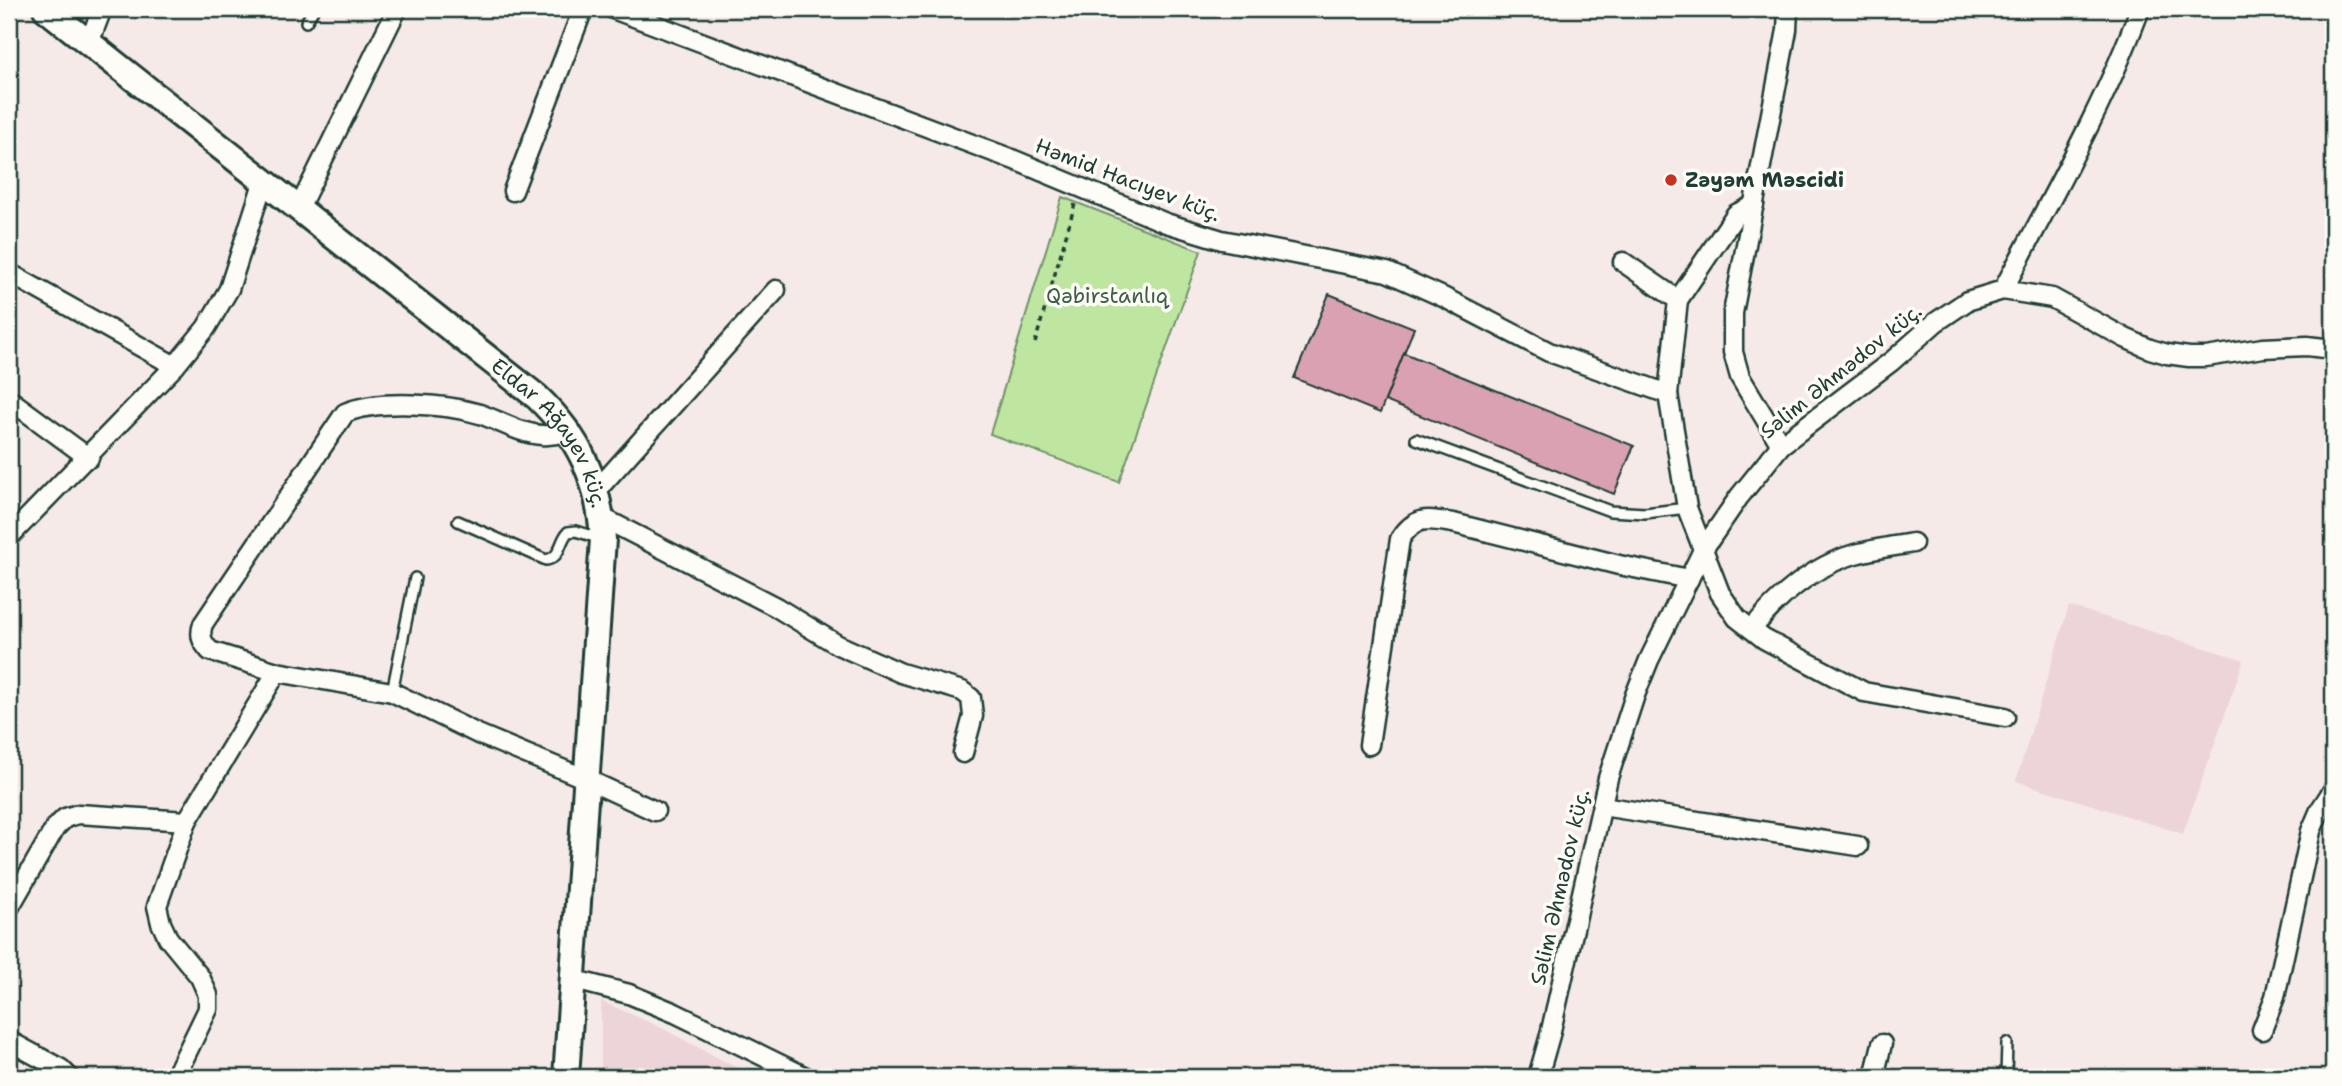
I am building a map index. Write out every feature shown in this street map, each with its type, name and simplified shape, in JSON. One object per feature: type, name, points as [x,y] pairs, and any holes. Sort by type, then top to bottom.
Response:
[{"type":"main road","name":"Eldar Ağayev küç.","points":[[46,9],[537,397],[569,432],[587,465],[596,491],[602,528],[566,1077]]},
{"type":"street","points":[[89,43],[102,9]]},
{"type":"street","points":[[298,210],[397,9]]},
{"type":"street","points":[[513,191],[583,9]]},
{"type":"street","name":"Həmid Hacıyev küç.","points":[[614,9],[1080,187],[1166,223],[1222,240],[1387,272],[1443,297],[1549,352],[1668,394]]},
{"type":"street","points":[[1781,444],[1740,377],[1732,352],[1733,313],[1787,30],[1788,9]]},
{"type":"street","points":[[2004,289],[2070,162],[2140,9]]},
{"type":"street","points":[[9,537],[175,366],[206,328],[229,289],[263,183]]},
{"type":"street","points":[[1754,205],[1736,214],[1678,300],[1668,394],[1687,508],[1720,593],[1737,618],[1764,639],[1864,692],[2005,717]]},
{"type":"street","points":[[1623,262],[1678,300]]},
{"type":"street","points":[[9,273],[175,366]]},
{"type":"street","name":"Səlim Əhmədov küç.","points":[[1538,1077],[1602,806],[1635,695],[1649,660],[1704,548],[1739,497],[1781,444],[1892,361],[1936,322],[1967,300],[2004,289],[2052,298],[2125,338],[2167,354],[2206,357],[2263,348],[2307,346],[2333,349]]},
{"type":"street","points":[[596,491],[776,290]]},
{"type":"street","points":[[10,400],[89,457]]},
{"type":"street","points":[[569,432],[542,435],[477,414],[426,404],[359,407],[345,413],[203,624],[200,633],[210,651],[277,672],[392,692],[478,734],[655,811]]},
{"type":"street","points":[[1369,745],[1400,539],[1409,525],[1425,519],[1453,523],[1619,565],[1689,579]]},
{"type":"street","points":[[602,528],[776,607],[838,645],[901,673],[962,691],[971,698],[973,716],[962,753]]},
{"type":"street","points":[[1752,629],[1774,602],[1815,572],[1853,554],[1913,543]]},
{"type":"street","points":[[175,1077],[208,1009],[208,995],[200,977],[168,937],[160,923],[157,906],[187,821],[277,672]]},
{"type":"street","points":[[2262,1030],[2275,997],[2311,831],[2333,790]]},
{"type":"street","points":[[1602,806],[1858,846]]},
{"type":"street","points":[[9,908],[55,828],[65,818],[78,814],[187,821]]},
{"type":"street","points":[[571,979],[629,994],[675,1013],[806,1077]]},
{"type":"street","points":[[9,1041],[61,1069],[69,1077]]},
{"type":"street","points":[[1874,1077],[1882,1044]]},
{"type":"lane","points":[[306,22],[314,9]]},
{"type":"lane","points":[[1416,439],[1610,511],[1645,513],[1687,508]]},
{"type":"lane","points":[[458,521],[546,560],[558,554],[563,537],[568,531],[602,528]]},
{"type":"lane","points":[[392,692],[415,578]]},
{"type":"lane","points":[[2006,1077],[2007,1043]]},
{"type":"path","points":[[1035,343],[1080,187]]},
{"type":"shaded area","points":[[2069,606],[2244,660],[2183,834],[2016,781]]},
{"type":"shaded area","points":[[601,1001],[660,1027],[754,1077],[601,1077]]},
{"type":"green space","name":"Qəbirstanlıq","points":[[1062,197],[1201,251],[1119,482],[990,434]]},
{"type":"building","points":[[1329,294],[1414,328],[1380,413],[1294,378]]},
{"type":"building","points":[[1404,353],[1634,446],[1614,494],[1385,401]]},
{"type":"place","name":"Zəyəm Məscidi","points":[[1671,180]]}]
